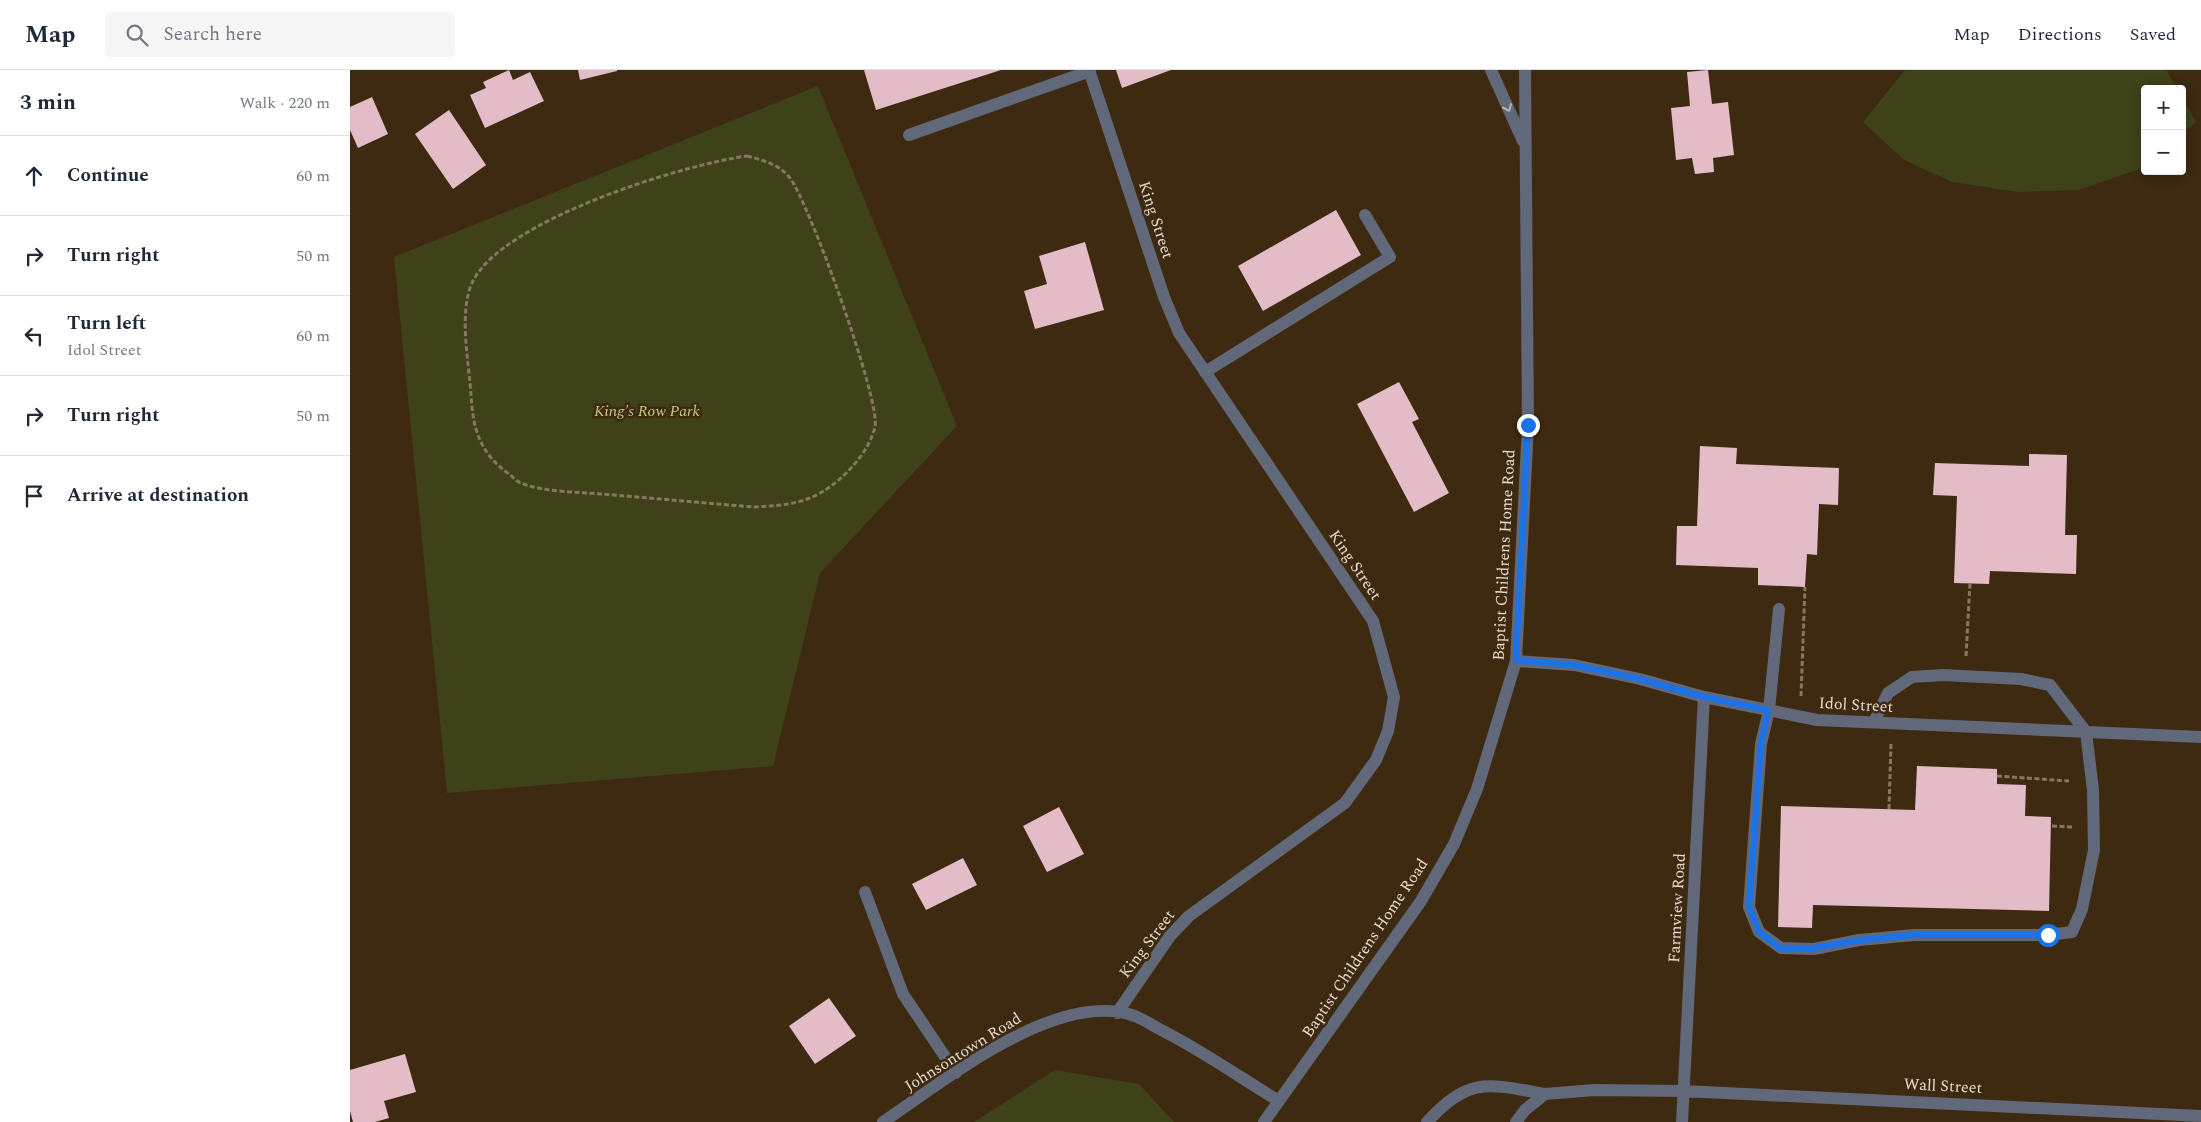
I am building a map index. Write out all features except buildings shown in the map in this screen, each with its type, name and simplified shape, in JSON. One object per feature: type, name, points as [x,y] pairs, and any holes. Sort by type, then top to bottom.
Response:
[{"type":"street","points":[[910,135],[1090,70]]},
{"type":"street","name":"King Street","points":[[1090,70],[1164,297],[1179,333],[1373,621],[1394,697],[1388,731],[1376,760],[1345,803],[1189,916],[1170,936],[1117,1012]]},
{"type":"street","points":[[1491,70],[1526,147]]},
{"type":"street","name":"Baptist Childrens Home Road","points":[[1264,1122],[1421,901],[1454,844],[1478,788],[1516,660],[1528,425],[1525,70]]},
{"type":"street","points":[[1205,372],[1390,257],[1366,215]]},
{"type":"street","points":[[1779,609],[1768,710],[1761,744],[1749,907],[1759,932],[1780,948],[1814,948],[1860,940],[1914,935],[2048,935],[2072,932],[2082,909],[2094,850],[2092,782],[2086,732],[2050,685],[2021,679],[1943,675],[1912,677],[1888,693],[1874,722]]},
{"type":"street","name":"Idol Street","points":[[1516,660],[1574,665],[1640,679],[1704,697],[1817,720],[2201,737]]},
{"type":"street","name":"Farmview Road","points":[[1682,1122],[1704,697]]},
{"type":"street","points":[[865,892],[903,994],[956,1074]]},
{"type":"street","name":"Johnsontown Road","points":[[883,1122],[987,1053],[1031,1029],[1061,1017],[1089,1012],[1117,1012],[1134,1016],[1184,1042],[1279,1101]]},
{"type":"street","name":"Wall Street","points":[[1427,1122],[1445,1102],[1469,1089],[1498,1086],[1545,1094],[1594,1090],[1684,1091],[2201,1116]]},
{"type":"street","points":[[1516,1122],[1525,1110],[1545,1094]]},
{"type":"path","points":[[747,156],[768,162],[789,176],[802,199],[832,275],[867,382],[874,406],[875,427],[860,459],[840,479],[811,498],[778,506],[754,507],[567,491],[521,483],[498,466],[482,448],[472,419],[467,334],[466,301],[473,281],[487,262],[518,237],[534,227],[581,206],[657,178],[716,160],[747,156]]},
{"type":"path","points":[[1965,676],[1970,583]]},
{"type":"path","points":[[1800,716],[1805,587]]},
{"type":"path","points":[[1889,809],[1891,724]]},
{"type":"path","points":[[1997,776],[2092,782]]},
{"type":"green space","points":[[1905,70],[2167,70],[2175,85],[2141,85],[2141,168],[2079,190],[2018,192],[1952,182],[1904,160],[1863,122]]},
{"type":"green space","name":"King's Row Park","points":[[818,86],[957,426],[820,573],[773,766],[447,793],[394,257]]},
{"type":"green space","points":[[2186,104],[2196,122],[2186,131]]},
{"type":"green space","points":[[1055,1070],[1139,1084],[1174,1122],[974,1122]]},
{"type":"route","points":[[1528,425],[1516,660],[1574,665],[1640,679],[1704,697],[1768,710],[1761,744],[1749,907],[1759,932],[1780,948],[1814,948],[1860,940],[1914,935],[2048,935]]}]
